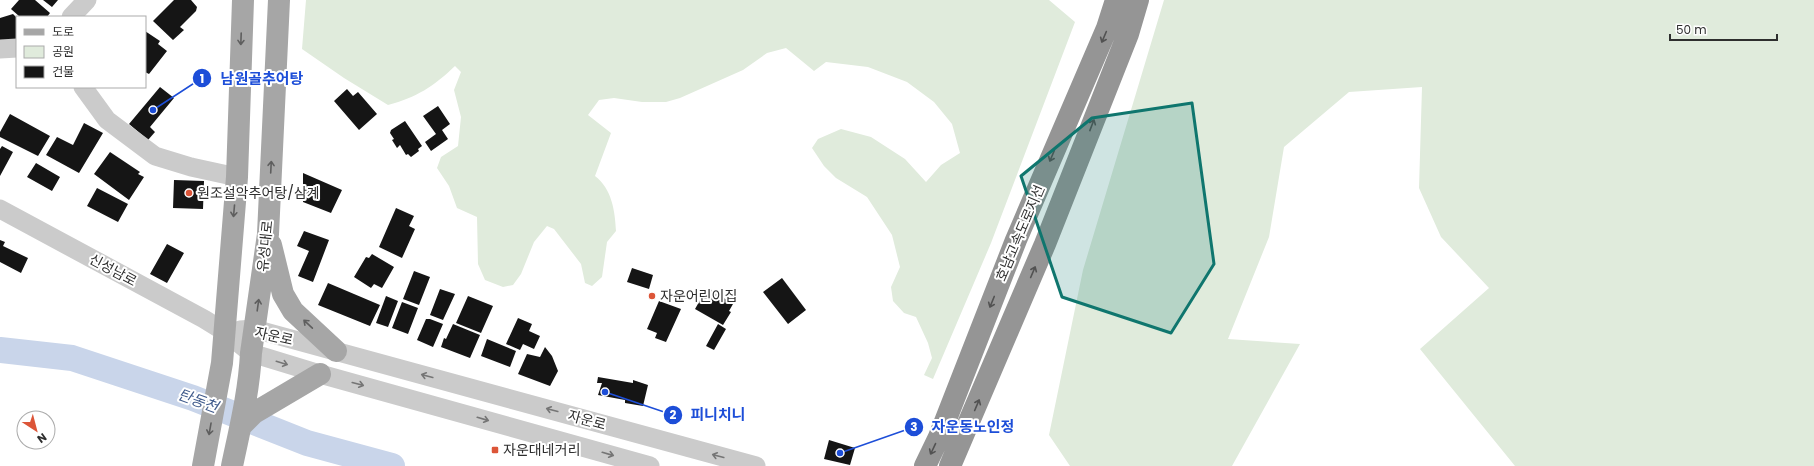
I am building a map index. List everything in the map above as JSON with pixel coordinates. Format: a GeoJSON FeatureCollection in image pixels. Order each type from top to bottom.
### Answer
{"type":"FeatureCollection","features":[{"type":"Feature","properties":{"kind":"highway","name":"호남고속도로지선"},"geometry":{"type":"LineString","coordinates":[[925,466],[939,437],[1016,240],[1107,28],[1116,0]]}},
{"type":"Feature","properties":{"kind":"highway","name":"호남고속도로지선"},"geometry":{"type":"LineString","coordinates":[[950,466],[1045,244],[1128,34],[1138,0]]}},
{"type":"Feature","properties":{"kind":"main road"},"geometry":{"type":"LineString","coordinates":[[205,458],[222,363],[225,332],[237,177],[242,0]]}},
{"type":"Feature","properties":{"kind":"main road","name":"유성대로"},"geometry":{"type":"LineString","coordinates":[[233,464],[242,426],[268,234],[279,0]]}},
{"type":"Feature","properties":{"kind":"main road"},"geometry":{"type":"LineString","coordinates":[[268,234],[283,294],[293,311],[336,351]]}},
{"type":"Feature","properties":{"kind":"main road"},"geometry":{"type":"LineString","coordinates":[[242,426],[254,413],[320,374]]}},
{"type":"Feature","properties":{"kind":"street"},"geometry":{"type":"LineString","coordinates":[[72,16],[87,0]]}},
{"type":"Feature","properties":{"kind":"street"},"geometry":{"type":"LineString","coordinates":[[0,49],[16,48]]}},
{"type":"Feature","properties":{"kind":"street"},"geometry":{"type":"LineString","coordinates":[[84,88],[107,120],[155,156],[191,167],[237,177]]}},
{"type":"Feature","properties":{"kind":"street","name":"신성남로"},"geometry":{"type":"LineString","coordinates":[[0,210],[204,319],[225,332]]}},
{"type":"Feature","properties":{"kind":"street","name":"자운로"},"geometry":{"type":"LineString","coordinates":[[225,332],[254,329],[756,466]]}},
{"type":"Feature","properties":{"kind":"street","name":"자운로"},"geometry":{"type":"LineString","coordinates":[[225,332],[250,363],[320,374],[650,466]]}},
{"type":"Feature","properties":{"kind":"highlighted area"},"geometry":{"type":"Polygon","coordinates":[[[1192,103],[1214,264],[1171,333],[1062,297],[1021,176],[1092,118],[1192,103]]]}},
{"type":"Feature","properties":{"kind":"green space"},"geometry":{"type":"Polygon","coordinates":[[[306,0],[1049,0],[1075,22],[991,243],[933,379],[924,375],[932,358],[928,343],[916,317],[904,313],[893,301],[891,287],[900,267],[892,235],[867,197],[836,178],[824,166],[812,148],[818,139],[841,129],[871,137],[905,159],[926,182],[941,165],[960,153],[952,124],[934,102],[907,82],[868,67],[826,62],[814,71],[786,48],[767,53],[743,70],[680,98],[666,102],[642,102],[614,98],[599,100],[588,115],[611,133],[595,176],[601,181],[612,201],[616,231],[607,242],[602,277],[592,286],[585,283],[581,264],[554,229],[547,226],[534,242],[521,274],[513,285],[503,287],[485,280],[478,264],[477,217],[457,208],[449,186],[437,168],[441,157],[458,146],[461,117],[454,90],[461,72],[455,66],[439,80],[416,95],[388,105],[344,78],[302,49],[306,0]]]}},
{"type":"Feature","properties":{"kind":"green space"},"geometry":{"type":"Polygon","coordinates":[[[1164,0],[1814,0],[1814,466],[1515,466],[1420,349],[1489,288],[1441,237],[1419,188],[1422,87],[1349,92],[1284,147],[1269,237],[1228,339],[1300,344],[1232,466],[1070,466],[1049,435],[1083,270],[1164,0]]]}},
{"type":"Feature","properties":{"kind":"building"},"geometry":{"type":"Polygon","coordinates":[[[19,0],[35,0],[50,13],[48,16],[19,16],[11,9],[19,0]]]}},
{"type":"Feature","properties":{"kind":"building"},"geometry":{"type":"Polygon","coordinates":[[[43,0],[58,0],[52,7],[43,0]]]}},
{"type":"Feature","properties":{"kind":"building"},"geometry":{"type":"Polygon","coordinates":[[[174,0],[191,0],[197,7],[196,11],[180,27],[184,30],[173,40],[153,21],[174,0]]]}},
{"type":"Feature","properties":{"kind":"building"},"geometry":{"type":"Polygon","coordinates":[[[13,14],[16,17],[16,41],[0,45],[0,18],[13,14]]]}},
{"type":"Feature","properties":{"kind":"building"},"geometry":{"type":"Polygon","coordinates":[[[146,32],[160,41],[158,44],[167,51],[149,74],[146,72],[146,32]]]}},
{"type":"Feature","properties":{"kind":"building"},"geometry":{"type":"Polygon","coordinates":[[[160,87],[174,98],[150,127],[155,132],[148,140],[129,124],[160,87]]]}},
{"type":"Feature","properties":{"kind":"building"},"geometry":{"type":"Polygon","coordinates":[[[347,89],[353,96],[358,92],[377,114],[359,130],[334,101],[347,89]]]}},
{"type":"Feature","properties":{"kind":"building"},"geometry":{"type":"Polygon","coordinates":[[[438,106],[450,124],[442,130],[448,139],[431,151],[425,142],[436,134],[423,116],[438,106]]]}},
{"type":"Feature","properties":{"kind":"building"},"geometry":{"type":"Polygon","coordinates":[[[10,114],[50,136],[38,156],[0,137],[0,132],[10,114]]]}},
{"type":"Feature","properties":{"kind":"building"},"geometry":{"type":"Polygon","coordinates":[[[405,121],[422,146],[418,149],[419,151],[411,157],[408,154],[406,155],[400,145],[397,148],[390,133],[391,130],[405,121]]]}},
{"type":"Feature","properties":{"kind":"building"},"geometry":{"type":"Polygon","coordinates":[[[84,123],[103,133],[79,173],[46,155],[57,137],[73,145],[84,123]]]}},
{"type":"Feature","properties":{"kind":"building"},"geometry":{"type":"Polygon","coordinates":[[[2,146],[13,152],[0,176],[0,149],[2,146]]]}},
{"type":"Feature","properties":{"kind":"building"},"geometry":{"type":"Polygon","coordinates":[[[110,152],[140,172],[138,174],[144,177],[129,200],[94,174],[110,152]]]}},
{"type":"Feature","properties":{"kind":"building"},"geometry":{"type":"Polygon","coordinates":[[[36,163],[60,177],[52,191],[27,177],[36,163]]]}},
{"type":"Feature","properties":{"kind":"building"},"geometry":{"type":"Polygon","coordinates":[[[303,173],[342,190],[331,213],[303,202],[303,173]]]}},
{"type":"Feature","properties":{"kind":"building"},"geometry":{"type":"Polygon","coordinates":[[[174,180],[204,181],[203,209],[173,208],[174,180]]]}},
{"type":"Feature","properties":{"kind":"building"},"geometry":{"type":"Polygon","coordinates":[[[97,188],[128,204],[118,222],[87,206],[97,188]]]}},
{"type":"Feature","properties":{"kind":"building"},"geometry":{"type":"Polygon","coordinates":[[[396,208],[414,216],[409,226],[415,229],[402,258],[379,247],[396,208]]]}},
{"type":"Feature","properties":{"kind":"building"},"geometry":{"type":"Polygon","coordinates":[[[304,231],[329,240],[313,282],[298,276],[309,251],[297,246],[304,231]]]}},
{"type":"Feature","properties":{"kind":"building"},"geometry":{"type":"Polygon","coordinates":[[[0,240],[5,242],[3,246],[28,258],[21,273],[0,262],[0,240]]]}},
{"type":"Feature","properties":{"kind":"building"},"geometry":{"type":"Polygon","coordinates":[[[167,244],[184,253],[167,283],[150,274],[167,244]]]}},
{"type":"Feature","properties":{"kind":"building"},"geometry":{"type":"Polygon","coordinates":[[[372,254],[394,267],[382,288],[374,284],[371,288],[354,277],[366,257],[369,258],[372,254]]]}},
{"type":"Feature","properties":{"kind":"building"},"geometry":{"type":"Polygon","coordinates":[[[632,268],[653,275],[649,289],[627,282],[632,268]]]}},
{"type":"Feature","properties":{"kind":"building"},"geometry":{"type":"Polygon","coordinates":[[[414,271],[430,277],[419,305],[403,299],[414,271]]]}},
{"type":"Feature","properties":{"kind":"building"},"geometry":{"type":"Polygon","coordinates":[[[782,278],[806,310],[788,324],[763,292],[782,278]]]}},
{"type":"Feature","properties":{"kind":"building"},"geometry":{"type":"Polygon","coordinates":[[[328,283],[380,305],[370,326],[318,305],[328,283]]]}},
{"type":"Feature","properties":{"kind":"building"},"geometry":{"type":"Polygon","coordinates":[[[440,289],[455,294],[443,320],[430,315],[440,289]]]}},
{"type":"Feature","properties":{"kind":"building"},"geometry":{"type":"Polygon","coordinates":[[[710,289],[733,304],[729,311],[731,312],[723,325],[695,309],[703,295],[706,296],[710,289]]]}},
{"type":"Feature","properties":{"kind":"building"},"geometry":{"type":"Polygon","coordinates":[[[386,296],[398,301],[388,327],[376,323],[386,296]]]}},
{"type":"Feature","properties":{"kind":"building"},"geometry":{"type":"Polygon","coordinates":[[[468,296],[493,306],[481,333],[456,323],[468,296]]]}},
{"type":"Feature","properties":{"kind":"building"},"geometry":{"type":"Polygon","coordinates":[[[659,301],[681,309],[666,342],[655,338],[657,333],[647,329],[659,301]]]}},
{"type":"Feature","properties":{"kind":"building"},"geometry":{"type":"Polygon","coordinates":[[[402,302],[418,308],[408,334],[392,328],[402,302]]]}},
{"type":"Feature","properties":{"kind":"building"},"geometry":{"type":"Polygon","coordinates":[[[518,318],[532,324],[529,331],[540,336],[534,349],[523,344],[520,350],[506,344],[518,318]]]}},
{"type":"Feature","properties":{"kind":"building"},"geometry":{"type":"Polygon","coordinates":[[[426,319],[443,324],[433,347],[417,340],[426,319]]]}},
{"type":"Feature","properties":{"kind":"building"},"geometry":{"type":"Polygon","coordinates":[[[453,324],[480,335],[470,358],[441,347],[444,338],[446,339],[453,324]]]}},
{"type":"Feature","properties":{"kind":"building"},"geometry":{"type":"Polygon","coordinates":[[[718,324],[726,329],[714,350],[706,346],[718,324]]]}},
{"type":"Feature","properties":{"kind":"building"},"geometry":{"type":"Polygon","coordinates":[[[487,339],[516,351],[510,367],[481,356],[487,339]]]}},
{"type":"Feature","properties":{"kind":"building"},"geometry":{"type":"Polygon","coordinates":[[[545,347],[552,356],[558,371],[550,386],[518,374],[527,354],[540,357],[545,347]]]}},
{"type":"Feature","properties":{"kind":"building"},"geometry":{"type":"Polygon","coordinates":[[[598,377],[633,383],[633,380],[648,385],[643,406],[625,403],[625,400],[598,395],[602,383],[597,383],[598,377]]]}},
{"type":"Feature","properties":{"kind":"building"},"geometry":{"type":"Polygon","coordinates":[[[829,440],[855,448],[850,465],[824,459],[829,440]]]}},
{"type":"Feature","properties":{"kind":"waterway","name":"탄동천"},"geometry":{"type":"LineString","coordinates":[[0,350],[72,358],[193,398],[307,443],[392,466]]}},
{"type":"Feature","properties":{"kind":"place","name":"남원골추어탕"},"geometry":{"type":"Point","coordinates":[153,110]}},
{"type":"Feature","properties":{"kind":"place","name":"원조설악추어탕/삼계"},"geometry":{"type":"Point","coordinates":[189,193]}},
{"type":"Feature","properties":{"kind":"place","name":"자운어린이집"},"geometry":{"type":"Point","coordinates":[652,296]}},
{"type":"Feature","properties":{"kind":"place","name":"피니치니"},"geometry":{"type":"Point","coordinates":[605,392]}},
{"type":"Feature","properties":{"kind":"place","name":"자운대네거리"},"geometry":{"type":"Point","coordinates":[495,450]}},
{"type":"Feature","properties":{"kind":"place","name":"자운동노인정"},"geometry":{"type":"Point","coordinates":[840,453]}}]}
